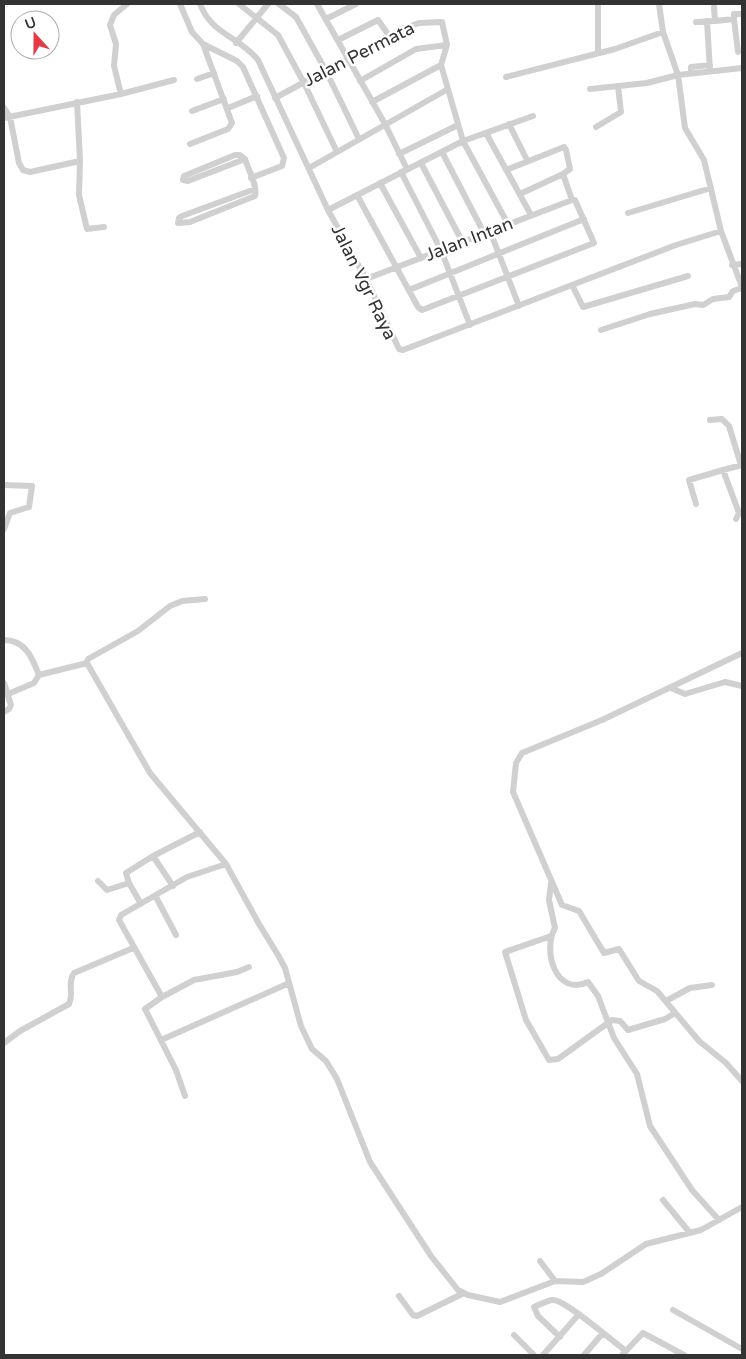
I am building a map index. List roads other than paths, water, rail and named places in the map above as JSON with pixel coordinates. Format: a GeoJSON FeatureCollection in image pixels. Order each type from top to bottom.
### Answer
{"type":"FeatureCollection","features":[{"type":"Feature","properties":{"kind":"street"},"geometry":{"type":"LineString","coordinates":[[121,94],[114,66],[116,44],[110,25],[114,15],[127,4]]}},
{"type":"Feature","properties":{"kind":"street"},"geometry":{"type":"LineString","coordinates":[[180,4],[192,32],[203,44],[240,64],[257,96],[285,161],[279,168],[252,178]]}},
{"type":"Feature","properties":{"kind":"street","name":"Jalan Vgr Raya"},"geometry":{"type":"LineString","coordinates":[[200,4],[210,24],[258,60],[328,210],[366,279],[399,349],[403,350],[676,245],[720,231]]}},
{"type":"Feature","properties":{"kind":"street"},"geometry":{"type":"LineString","coordinates":[[239,4],[278,35],[304,83],[337,152]]}},
{"type":"Feature","properties":{"kind":"street"},"geometry":{"type":"LineString","coordinates":[[236,43],[268,4]]}},
{"type":"Feature","properties":{"kind":"street"},"geometry":{"type":"LineString","coordinates":[[279,4],[296,17],[326,71],[359,139]]}},
{"type":"Feature","properties":{"kind":"street"},"geometry":{"type":"LineString","coordinates":[[317,4],[385,124],[441,250],[470,325]]}},
{"type":"Feature","properties":{"kind":"street"},"geometry":{"type":"LineString","coordinates":[[326,19],[356,4]]}},
{"type":"Feature","properties":{"kind":"street"},"geometry":{"type":"LineString","coordinates":[[598,4],[598,53]]}},
{"type":"Feature","properties":{"kind":"street"},"geometry":{"type":"LineString","coordinates":[[601,330],[652,313],[695,304],[703,305],[713,298],[729,297],[733,291],[742,288],[720,231],[702,154],[687,134],[685,128],[678,75],[663,32],[658,4]]}},
{"type":"Feature","properties":{"kind":"street"},"geometry":{"type":"LineString","coordinates":[[714,7],[715,20]]}},
{"type":"Feature","properties":{"kind":"street"},"geometry":{"type":"LineString","coordinates":[[738,52],[734,14],[742,14]]}},
{"type":"Feature","properties":{"kind":"street"},"geometry":{"type":"LineString","coordinates":[[696,22],[734,19]]}},
{"type":"Feature","properties":{"kind":"street"},"geometry":{"type":"LineString","coordinates":[[338,40],[378,20],[390,37]]}},
{"type":"Feature","properties":{"kind":"street"},"geometry":{"type":"LineString","coordinates":[[707,21],[710,68]]}},
{"type":"Feature","properties":{"kind":"street","name":"Jalan Permata"},"geometry":{"type":"LineString","coordinates":[[275,98],[419,23],[440,22],[443,24],[447,45]]}},
{"type":"Feature","properties":{"kind":"street"},"geometry":{"type":"LineString","coordinates":[[506,77],[598,53],[663,32]]}},
{"type":"Feature","properties":{"kind":"street"},"geometry":{"type":"LineString","coordinates":[[190,144],[231,127],[232,120],[203,44]]}},
{"type":"Feature","properties":{"kind":"street"},"geometry":{"type":"LineString","coordinates":[[360,80],[416,50],[447,45],[441,65],[463,141],[508,224]]}},
{"type":"Feature","properties":{"kind":"street"},"geometry":{"type":"LineString","coordinates":[[372,102],[441,65]]}},
{"type":"Feature","properties":{"kind":"street"},"geometry":{"type":"LineString","coordinates":[[590,89],[647,83],[710,68],[742,68]]}},
{"type":"Feature","properties":{"kind":"street"},"geometry":{"type":"LineString","coordinates":[[197,79],[214,73]]}},
{"type":"Feature","properties":{"kind":"street"},"geometry":{"type":"LineString","coordinates":[[7,117],[77,102],[112,97],[174,80]]}},
{"type":"Feature","properties":{"kind":"street"},"geometry":{"type":"LineString","coordinates":[[596,127],[621,112],[618,86]]}},
{"type":"Feature","properties":{"kind":"street"},"geometry":{"type":"LineString","coordinates":[[309,168],[448,89]]}},
{"type":"Feature","properties":{"kind":"street"},"geometry":{"type":"LineString","coordinates":[[228,108],[257,96]]}},
{"type":"Feature","properties":{"kind":"street"},"geometry":{"type":"LineString","coordinates":[[192,111],[224,99]]}},
{"type":"Feature","properties":{"kind":"street"},"geometry":{"type":"LineString","coordinates":[[77,102],[80,161],[79,195],[86,228],[104,226]]}},
{"type":"Feature","properties":{"kind":"street"},"geometry":{"type":"LineString","coordinates":[[4,108],[19,163],[23,170],[30,172],[80,161]]}},
{"type":"Feature","properties":{"kind":"street"},"geometry":{"type":"LineString","coordinates":[[328,210],[463,141],[533,116]]}},
{"type":"Feature","properties":{"kind":"street"},"geometry":{"type":"LineString","coordinates":[[509,124],[528,160]]}},
{"type":"Feature","properties":{"kind":"street"},"geometry":{"type":"LineString","coordinates":[[399,154],[458,125]]}},
{"type":"Feature","properties":{"kind":"street"},"geometry":{"type":"LineString","coordinates":[[486,133],[530,215]]}},
{"type":"Feature","properties":{"kind":"street"},"geometry":{"type":"LineString","coordinates":[[506,170],[528,160],[565,148],[570,169],[520,194]]}},
{"type":"Feature","properties":{"kind":"street"},"geometry":{"type":"LineString","coordinates":[[442,152],[498,252],[519,306]]}},
{"type":"Feature","properties":{"kind":"street"},"geometry":{"type":"LineString","coordinates":[[245,159],[188,181],[183,180],[184,176],[235,155],[240,155],[245,159],[255,188],[256,194],[252,198],[190,222],[178,223],[182,216],[255,188]]}},
{"type":"Feature","properties":{"kind":"street"},"geometry":{"type":"LineString","coordinates":[[421,163],[462,241]]}},
{"type":"Feature","properties":{"kind":"street"},"geometry":{"type":"LineString","coordinates":[[357,195],[418,308],[422,310],[430,309],[594,243],[575,200],[572,200],[563,174]]}},
{"type":"Feature","properties":{"kind":"street"},"geometry":{"type":"LineString","coordinates":[[380,183],[420,258]]}},
{"type":"Feature","properties":{"kind":"street"},"geometry":{"type":"LineString","coordinates":[[628,213],[711,188]]}},
{"type":"Feature","properties":{"kind":"street","name":"Jalan Intan"},"geometry":{"type":"LineString","coordinates":[[366,279],[572,200]]}},
{"type":"Feature","properties":{"kind":"street"},"geometry":{"type":"LineString","coordinates":[[409,290],[450,275],[498,252],[584,219]]}},
{"type":"Feature","properties":{"kind":"street"},"geometry":{"type":"LineString","coordinates":[[732,265],[742,264]]}},
{"type":"Feature","properties":{"kind":"street"},"geometry":{"type":"LineString","coordinates":[[572,285],[582,307],[688,276]]}},
{"type":"Feature","properties":{"kind":"street"},"geometry":{"type":"LineString","coordinates":[[696,504],[689,480],[742,465],[729,426],[722,419],[710,420]]}},
{"type":"Feature","properties":{"kind":"street"},"geometry":{"type":"LineString","coordinates":[[723,470],[739,513],[736,519]]}},
{"type":"Feature","properties":{"kind":"street"},"geometry":{"type":"LineString","coordinates":[[4,485],[32,486],[30,507],[11,512],[4,529]]}},
{"type":"Feature","properties":{"kind":"street"},"geometry":{"type":"LineString","coordinates":[[8,694],[34,683],[39,675],[87,663],[88,659],[138,631],[170,606],[182,601],[205,599]]}},
{"type":"Feature","properties":{"kind":"street"},"geometry":{"type":"LineString","coordinates":[[4,640],[21,643],[39,675]]}},
{"type":"Feature","properties":{"kind":"street"},"geometry":{"type":"LineString","coordinates":[[742,653],[581,729],[525,751],[518,757],[514,770],[513,792],[562,905],[579,911],[604,952],[608,954],[616,948],[619,949],[639,981],[654,989],[699,1041],[726,1063],[742,1081]]}},
{"type":"Feature","properties":{"kind":"street"},"geometry":{"type":"LineString","coordinates":[[87,663],[150,773],[226,864],[278,955],[307,1040],[312,1049],[326,1061],[337,1079],[370,1162],[431,1256],[451,1282],[464,1293],[504,1302],[536,1287],[555,1281],[583,1282],[590,1280],[646,1244],[708,1228],[742,1207]]}},
{"type":"Feature","properties":{"kind":"street"},"geometry":{"type":"LineString","coordinates":[[671,688],[685,694],[725,682],[742,686]]}},
{"type":"Feature","properties":{"kind":"street"},"geometry":{"type":"LineString","coordinates":[[4,683],[10,708],[4,712]]}},
{"type":"Feature","properties":{"kind":"street"},"geometry":{"type":"LineString","coordinates":[[141,904],[129,883],[126,873],[153,856],[200,832]]}},
{"type":"Feature","properties":{"kind":"street"},"geometry":{"type":"LineString","coordinates":[[153,856],[173,886]]}},
{"type":"Feature","properties":{"kind":"street"},"geometry":{"type":"LineString","coordinates":[[162,997],[119,920],[121,915],[156,897],[192,874],[226,864]]}},
{"type":"Feature","properties":{"kind":"street"},"geometry":{"type":"LineString","coordinates":[[98,881],[107,890],[129,883]]}},
{"type":"Feature","properties":{"kind":"street"},"geometry":{"type":"LineString","coordinates":[[552,882],[549,900],[555,928],[551,936],[549,956],[556,973],[571,985],[579,986],[588,982],[598,996],[614,1038],[637,1074],[650,1126],[692,1190],[719,1220]]}},
{"type":"Feature","properties":{"kind":"street"},"geometry":{"type":"LineString","coordinates":[[156,897],[176,935]]}},
{"type":"Feature","properties":{"kind":"street"},"geometry":{"type":"LineString","coordinates":[[551,936],[505,952],[526,1020],[549,1060],[558,1058],[609,1021],[615,1019],[620,1021],[628,1030],[665,1019],[675,1013]]}},
{"type":"Feature","properties":{"kind":"street"},"geometry":{"type":"LineString","coordinates":[[4,1043],[20,1031],[66,1007],[71,1001],[70,981],[74,973],[133,948]]}},
{"type":"Feature","properties":{"kind":"street"},"geometry":{"type":"LineString","coordinates":[[185,1096],[176,1070],[145,1009],[162,997],[194,980],[237,972],[250,967]]}},
{"type":"Feature","properties":{"kind":"street"},"geometry":{"type":"LineString","coordinates":[[160,1040],[287,984]]}},
{"type":"Feature","properties":{"kind":"street"},"geometry":{"type":"LineString","coordinates":[[666,1001],[690,988],[712,985]]}},
{"type":"Feature","properties":{"kind":"street"},"geometry":{"type":"LineString","coordinates":[[663,1200],[690,1233]]}},
{"type":"Feature","properties":{"kind":"street"},"geometry":{"type":"LineString","coordinates":[[540,1261],[555,1281]]}},
{"type":"Feature","properties":{"kind":"street"},"geometry":{"type":"LineString","coordinates":[[398,1296],[413,1315],[417,1316],[464,1293]]}},
{"type":"Feature","properties":{"kind":"street"},"geometry":{"type":"LineString","coordinates":[[560,1337],[538,1316],[534,1308],[553,1299],[565,1302],[624,1353],[643,1333],[684,1355]]}},
{"type":"Feature","properties":{"kind":"street"},"geometry":{"type":"LineString","coordinates":[[673,1310],[742,1349]]}},
{"type":"Feature","properties":{"kind":"street"},"geometry":{"type":"LineString","coordinates":[[543,1355],[579,1314]]}},
{"type":"Feature","properties":{"kind":"street"},"geometry":{"type":"LineString","coordinates":[[584,1355],[602,1334]]}},
{"type":"Feature","properties":{"kind":"street"},"geometry":{"type":"LineString","coordinates":[[514,1335],[534,1355]]}}]}
